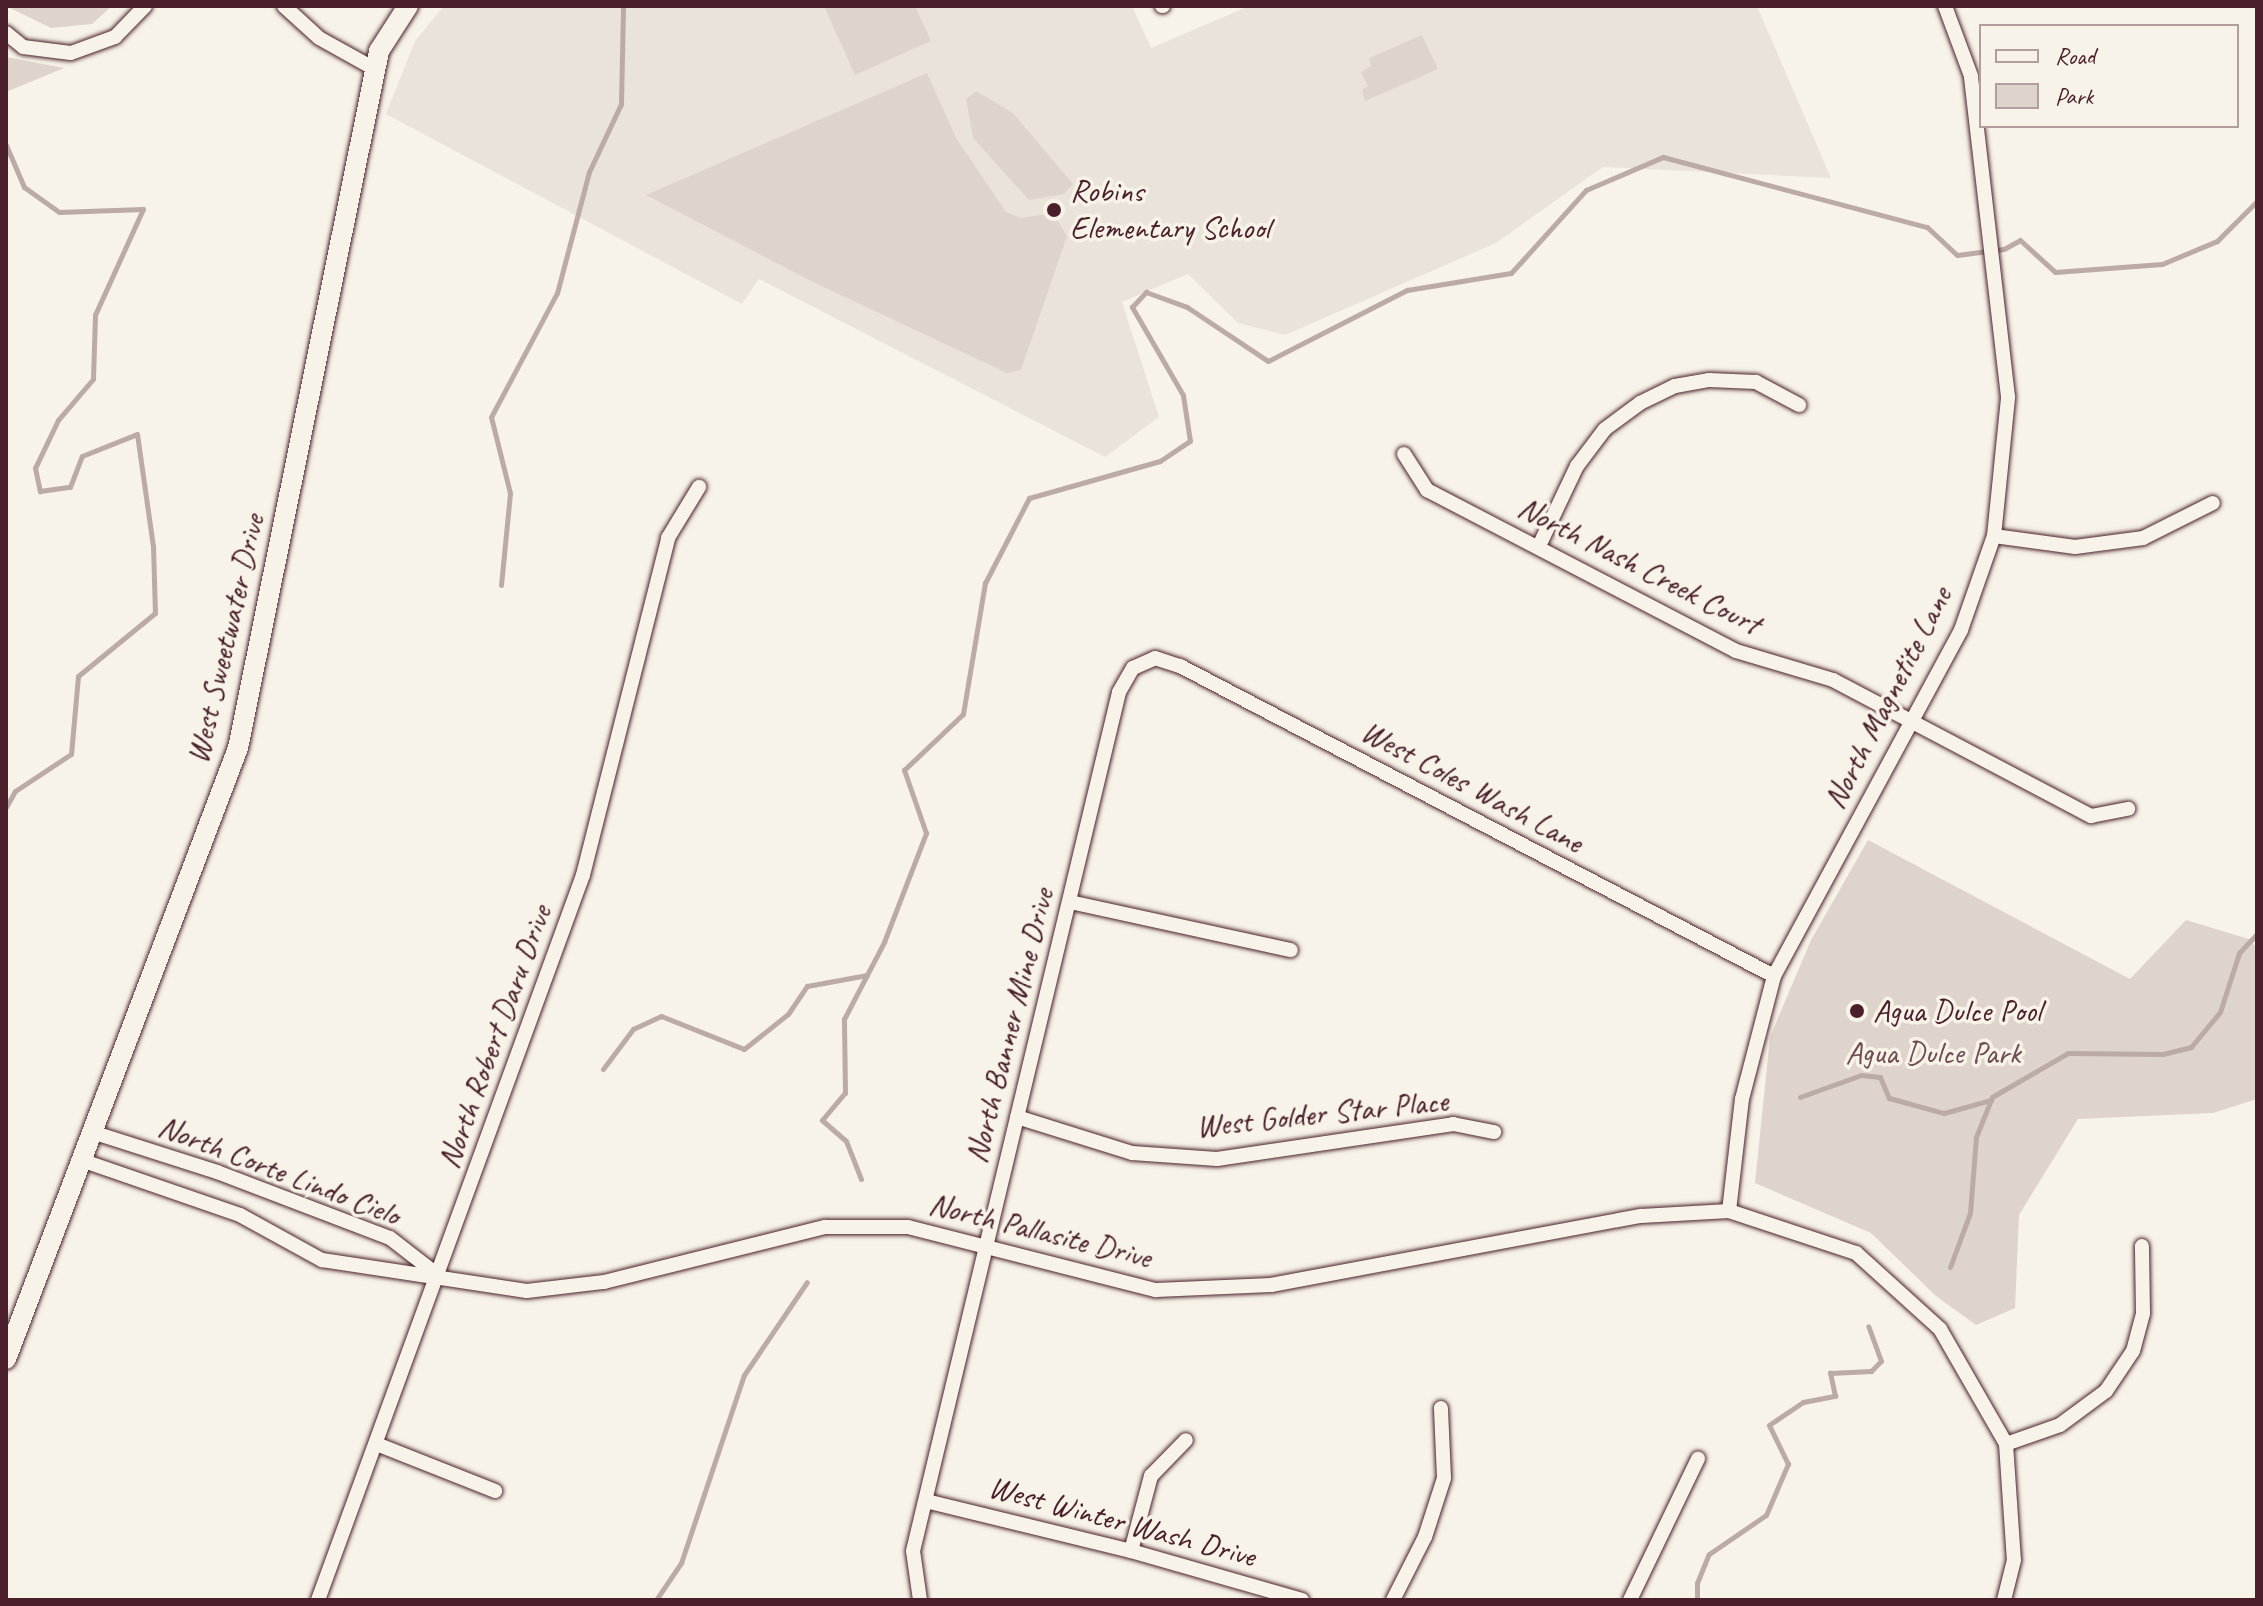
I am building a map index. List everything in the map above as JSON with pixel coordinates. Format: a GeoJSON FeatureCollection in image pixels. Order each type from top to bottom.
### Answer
{"type":"FeatureCollection","features":[{"type":"Feature","properties":{"kind":"street"},"geometry":{"type":"LineString","coordinates":[[6,33],[23,47],[71,53],[115,37],[145,6]]}},
{"type":"Feature","properties":{"kind":"street"},"geometry":{"type":"LineString","coordinates":[[284,6],[319,38],[375,69]]}},
{"type":"Feature","properties":{"kind":"street","name":"West Sweetwater Drive"},"geometry":{"type":"LineString","coordinates":[[6,1359],[238,748],[379,51],[408,6]]}},
{"type":"Feature","properties":{"kind":"street","name":"North Magnetite Lane"},"geometry":{"type":"LineString","coordinates":[[1729,1211],[1742,1099],[1774,976],[1910,719],[1961,630],[1994,536],[2008,397],[1971,76],[1945,6]]}},
{"type":"Feature","properties":{"kind":"street"},"geometry":{"type":"LineString","coordinates":[[1539,546],[1577,466],[1605,429],[1640,403],[1675,386],[1709,380],[1756,382],[1799,405]]}},
{"type":"Feature","properties":{"kind":"street","name":"North Nash Creek Court"},"geometry":{"type":"LineString","coordinates":[[1404,454],[1427,490],[1736,651],[1833,680],[2091,816],[2128,809]]}},
{"type":"Feature","properties":{"kind":"street","name":"North Robert Daru Drive"},"geometry":{"type":"LineString","coordinates":[[318,1600],[379,1445],[583,875],[668,538],[699,487]]}},
{"type":"Feature","properties":{"kind":"street"},"geometry":{"type":"LineString","coordinates":[[1994,536],[2075,547],[2143,538],[2213,503]]}},
{"type":"Feature","properties":{"kind":"street","name":"North Banner Mine Drive"},"geometry":{"type":"LineString","coordinates":[[920,1600],[913,1551],[1119,692],[1138,655]]}},
{"type":"Feature","properties":{"kind":"street","name":"West Coles Wash Lane"},"geometry":{"type":"LineString","coordinates":[[1138,655],[1165,659],[1180,666],[1774,976]]}},
{"type":"Feature","properties":{"kind":"street"},"geometry":{"type":"LineString","coordinates":[[1070,902],[1291,950]]}},
{"type":"Feature","properties":{"kind":"street","name":"West Golder Star Place"},"geometry":{"type":"LineString","coordinates":[[1017,1117],[1132,1153],[1217,1159],[1453,1124],[1494,1132]]}},
{"type":"Feature","properties":{"kind":"street","name":"North Corte Lindo Cielo"},"geometry":{"type":"LineString","coordinates":[[92,1132],[217,1172],[390,1238],[440,1276]]}},
{"type":"Feature","properties":{"kind":"street","name":"North Corte Lindo Cielo"},"geometry":{"type":"LineString","coordinates":[[81,1160],[240,1215],[322,1260],[388,1274]]}},
{"type":"Feature","properties":{"kind":"street"},"geometry":{"type":"LineString","coordinates":[[1729,1211],[1856,1253],[1940,1329],[2006,1444],[2014,1560],[2004,1600]]}},
{"type":"Feature","properties":{"kind":"street","name":"North Pallasite Drive"},"geometry":{"type":"LineString","coordinates":[[388,1274],[440,1276],[527,1291],[604,1282],[825,1227],[908,1227],[1156,1290],[1271,1285],[1641,1216],[1729,1211]]}},
{"type":"Feature","properties":{"kind":"street"},"geometry":{"type":"LineString","coordinates":[[2006,1444],[2060,1425],[2106,1391],[2133,1351],[2143,1313],[2142,1246]]}},
{"type":"Feature","properties":{"kind":"street"},"geometry":{"type":"LineString","coordinates":[[1393,1600],[1425,1537],[1444,1478],[1441,1408]]}},
{"type":"Feature","properties":{"kind":"street"},"geometry":{"type":"LineString","coordinates":[[1131,1551],[1151,1476],[1186,1440]]}},
{"type":"Feature","properties":{"kind":"street"},"geometry":{"type":"LineString","coordinates":[[379,1445],[495,1491]]}},
{"type":"Feature","properties":{"kind":"street"},"geometry":{"type":"LineString","coordinates":[[1630,1600],[1698,1459]]}},
{"type":"Feature","properties":{"kind":"street","name":"West Winter Wash Drive"},"geometry":{"type":"LineString","coordinates":[[926,1501],[1131,1551],[1302,1600]]}},
{"type":"Feature","properties":{"kind":"shaded area","name":"Robins Elementary School"},"geometry":{"type":"Polygon","coordinates":[[[444,6],[1132,6],[1151,48],[1249,6],[1757,6],[1831,178],[1603,167],[1496,243],[1285,335],[1238,323],[1188,274],[1122,302],[1159,417],[1105,457],[759,279],[742,304],[386,114],[415,41],[444,6]]]}},
{"type":"Feature","properties":{"kind":"green space"},"geometry":{"type":"Polygon","coordinates":[[[6,6],[112,6],[92,24],[51,28],[6,6]]]}},
{"type":"Feature","properties":{"kind":"green space"},"geometry":{"type":"Polygon","coordinates":[[[824,6],[915,6],[931,41],[855,75],[824,6]]]}},
{"type":"Feature","properties":{"kind":"green space"},"geometry":{"type":"Polygon","coordinates":[[[1422,35],[1438,69],[1365,101],[1362,90],[1368,86],[1361,72],[1371,66],[1369,58],[1422,35]]]}},
{"type":"Feature","properties":{"kind":"green space"},"geometry":{"type":"Polygon","coordinates":[[[6,57],[64,68],[6,92],[6,57]]]}},
{"type":"Feature","properties":{"kind":"green space"},"geometry":{"type":"Polygon","coordinates":[[[927,73],[956,138],[1006,212],[1021,218],[1053,213],[1067,236],[1021,370],[1007,373],[811,281],[646,195],[927,73]]]}},
{"type":"Feature","properties":{"kind":"green space"},"geometry":{"type":"Polygon","coordinates":[[[976,91],[1013,113],[1073,184],[1064,194],[1029,200],[973,138],[966,99],[976,91]]]}},
{"type":"Feature","properties":{"kind":"green space","name":"Agua Dulce Park"},"geometry":{"type":"Polygon","coordinates":[[[1868,840],[2130,979],[2186,920],[2252,940],[2257,952],[2257,1099],[2213,1113],[2078,1119],[2019,1215],[2015,1308],[1976,1325],[1936,1296],[1871,1233],[1755,1183],[1770,1037],[1811,940],[1868,840]]]}},
{"type":"Feature","properties":{"kind":"waterway"},"geometry":{"type":"LineString","coordinates":[[501,585],[510,493],[491,417],[557,293],[589,172],[621,104],[623,6]]}},
{"type":"Feature","properties":{"kind":"waterway"},"geometry":{"type":"LineString","coordinates":[[6,145],[24,187],[59,212],[143,209],[95,315],[93,379],[58,420],[35,468],[40,491],[70,487],[82,456],[137,434],[153,546],[155,613],[78,676],[71,754],[15,791],[6,807]]}},
{"type":"Feature","properties":{"kind":"waterway"},"geometry":{"type":"LineString","coordinates":[[861,1179],[846,1141],[822,1120],[845,1093],[844,1019],[884,942],[926,833],[904,770],[963,714],[985,583],[1029,498],[1160,461],[1190,441],[1183,395],[1132,307],[1146,292],[1187,307],[1268,361],[1407,290],[1511,273],[1586,190],[1663,157],[1927,227],[1957,255],[2004,249],[2020,240],[2055,272],[2162,264],[2217,241],[2257,201]]}},
{"type":"Feature","properties":{"kind":"waterway"},"geometry":{"type":"LineString","coordinates":[[1950,1267],[1970,1213],[1976,1137],[1992,1097],[2068,1053],[2163,1054],[2191,1047],[2220,1012],[2239,953],[2257,934]]}},
{"type":"Feature","properties":{"kind":"waterway"},"geometry":{"type":"LineString","coordinates":[[603,1069],[633,1029],[661,1016],[744,1049],[788,1014],[807,986],[867,975]]}},
{"type":"Feature","properties":{"kind":"waterway"},"geometry":{"type":"LineString","coordinates":[[1800,1097],[1861,1075],[1880,1077],[1889,1098],[1944,1113],[1991,1100]]}},
{"type":"Feature","properties":{"kind":"waterway"},"geometry":{"type":"LineString","coordinates":[[656,1600],[681,1563],[744,1375],[807,1282]]}},
{"type":"Feature","properties":{"kind":"waterway"},"geometry":{"type":"LineString","coordinates":[[1697,1600],[1697,1583],[1709,1554],[1766,1515],[1788,1464],[1769,1425],[1803,1402],[1835,1396],[1830,1373],[1871,1371],[1881,1361],[1868,1326]]}},
{"type":"Feature","properties":{"kind":"place","name":"Robins Elementary School"},"geometry":{"type":"Point","coordinates":[1054,210]}},
{"type":"Feature","properties":{"kind":"place","name":"Agua Dulce Pool"},"geometry":{"type":"Point","coordinates":[1857,1011]}}]}
